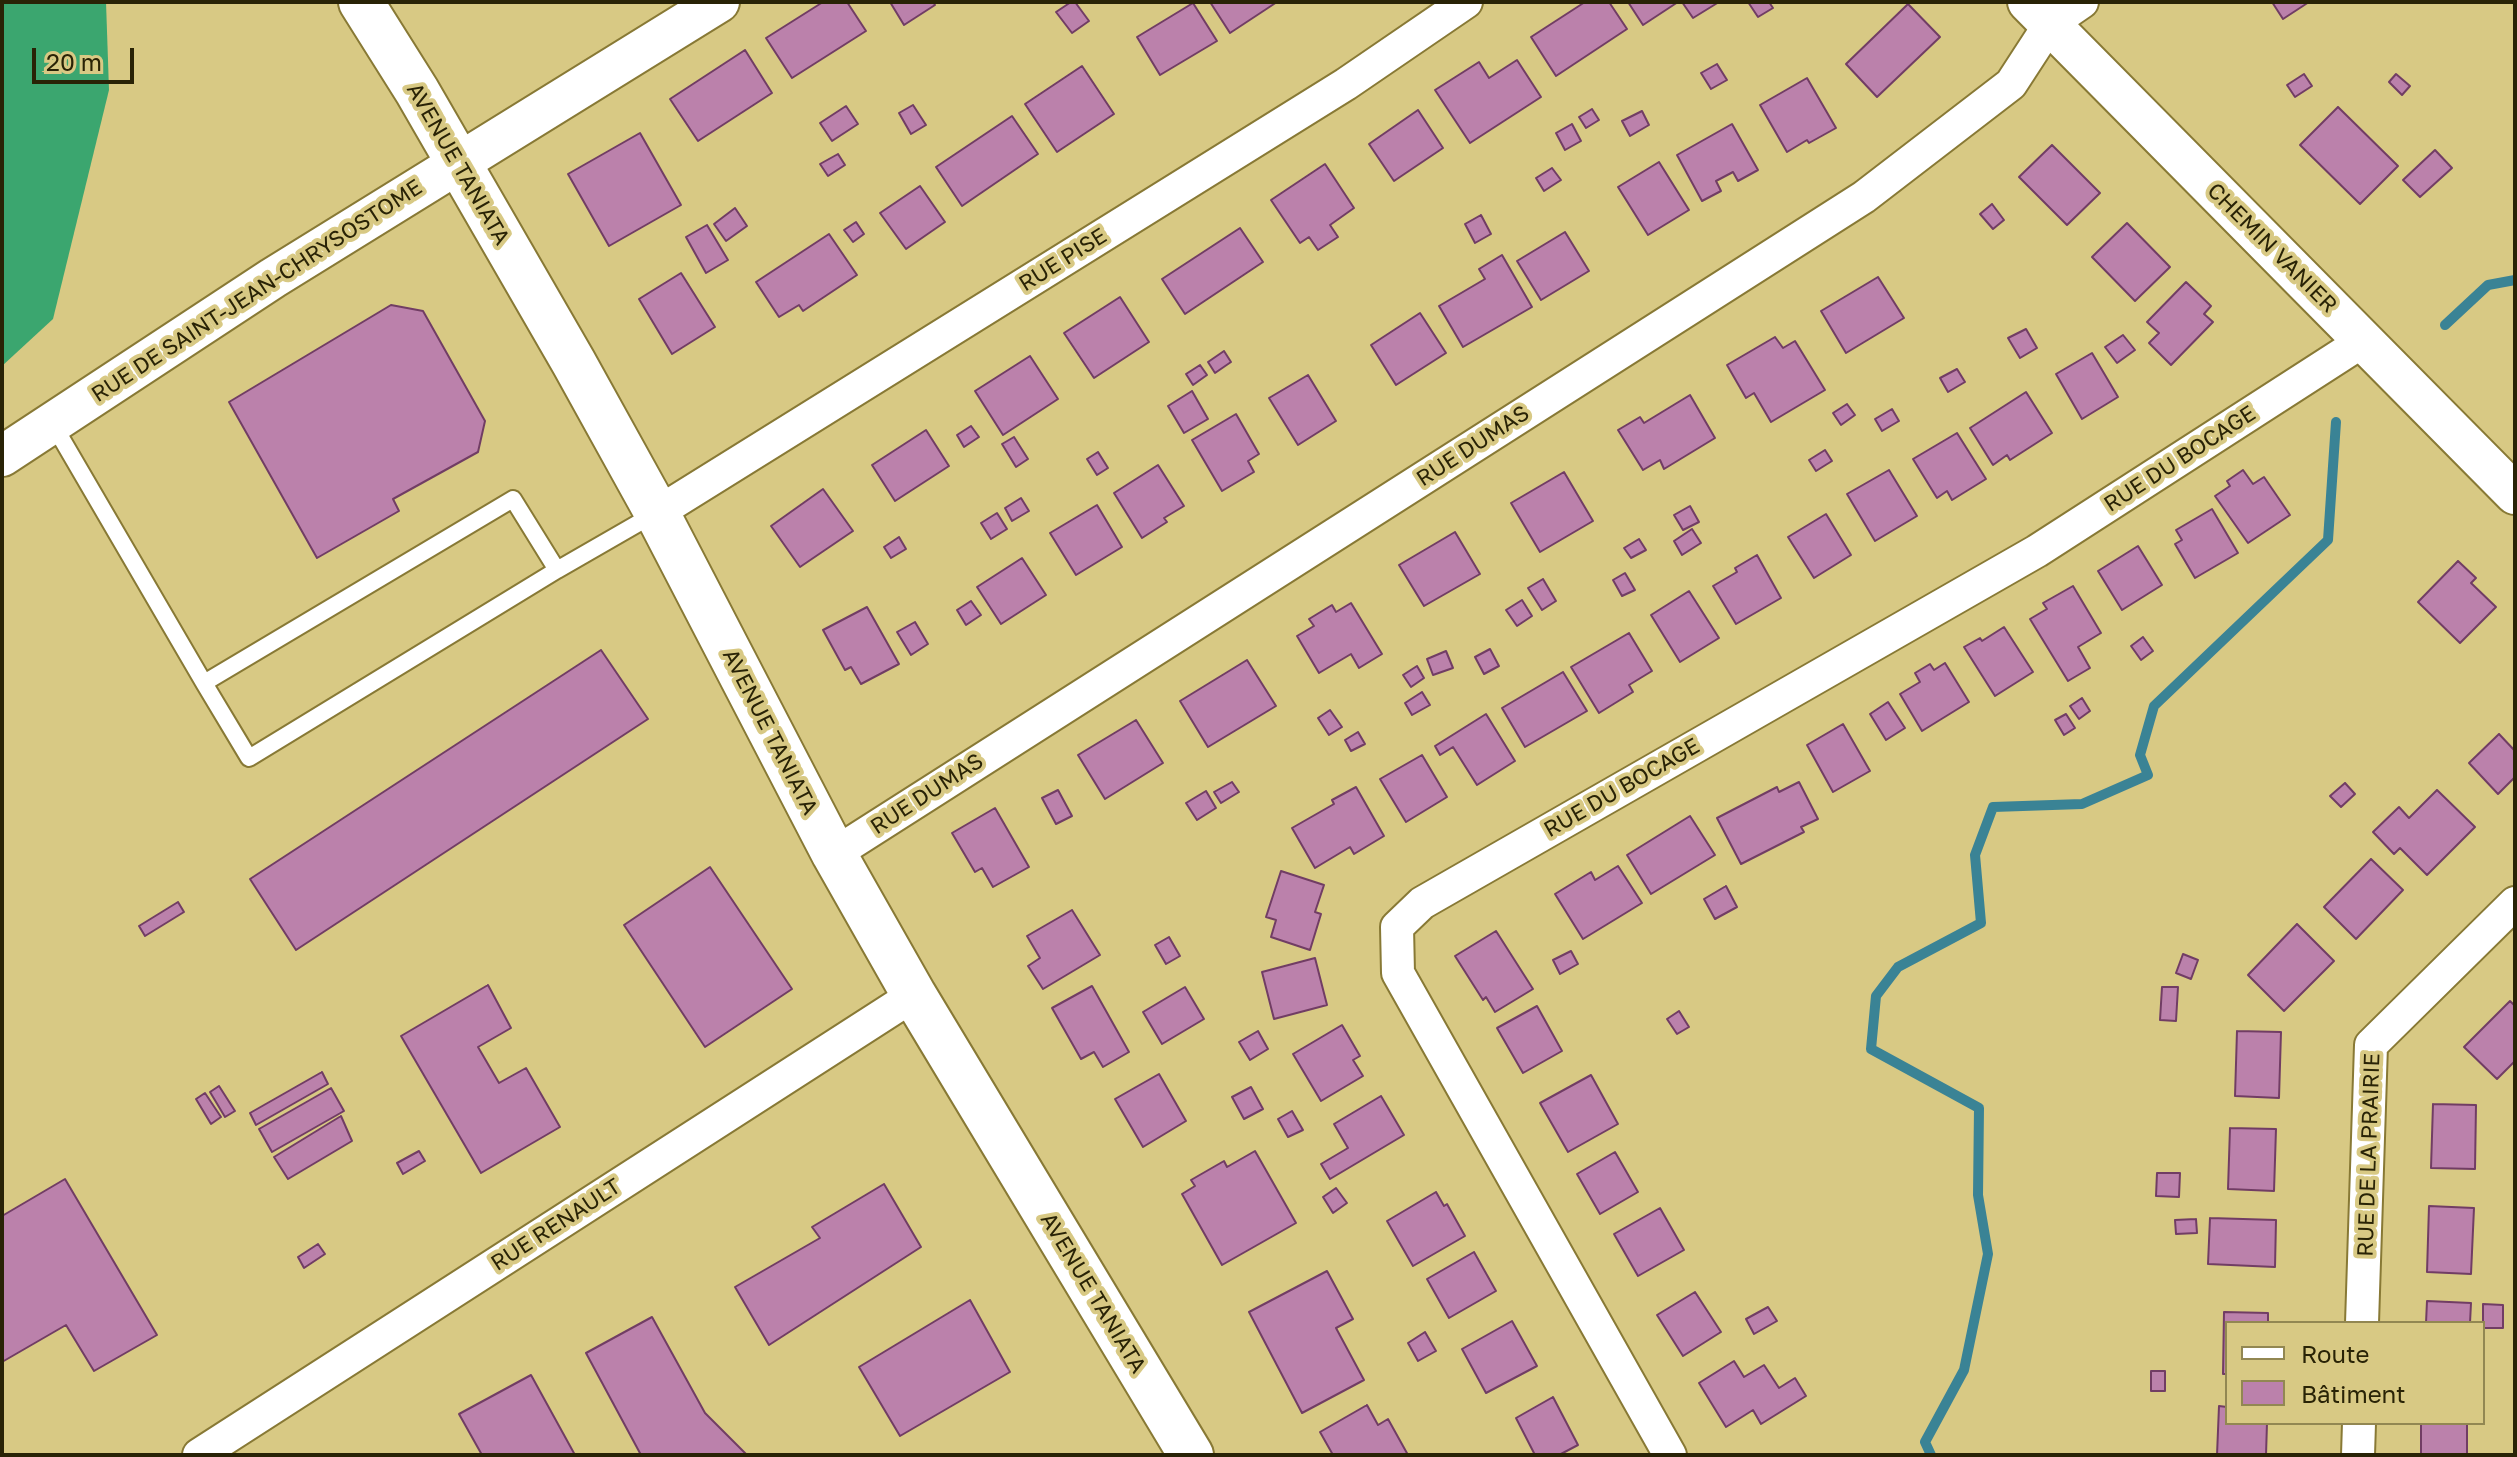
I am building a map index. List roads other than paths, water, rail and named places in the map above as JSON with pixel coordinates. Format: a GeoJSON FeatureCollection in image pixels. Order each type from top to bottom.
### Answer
{"type":"FeatureCollection","features":[{"type":"Feature","properties":{"kind":"main road","name":"AVENUE TANIATA"},"geometry":{"type":"LineString","coordinates":[[361,2],[459,162],[657,513],[834,854],[914,995],[1191,1455]]}},
{"type":"Feature","properties":{"kind":"street","name":"RUE DE SAINT-JEAN-CHRYSOSTOME"},"geometry":{"type":"LineString","coordinates":[[2,456],[273,278],[719,2]]}},
{"type":"Feature","properties":{"kind":"street","name":"RUE PISE"},"geometry":{"type":"LineString","coordinates":[[657,513],[1346,84],[1466,2]]}},
{"type":"Feature","properties":{"kind":"street","name":"RUE DUMAS"},"geometry":{"type":"LineString","coordinates":[[834,854],[1864,197],[2011,84],[2039,13],[2082,2]]}},
{"type":"Feature","properties":{"kind":"street","name":"CHEMIN VANIER"},"geometry":{"type":"LineString","coordinates":[[2039,13],[2515,494]]}},
{"type":"Feature","properties":{"kind":"street","name":"RUE DU BOCAGE"},"geometry":{"type":"LineString","coordinates":[[1670,1455],[1398,973],[1397,927],[1422,903],[2037,551],[2363,341]]}},
{"type":"Feature","properties":{"kind":"street","name":"RUE DE LA PRAIRIE"},"geometry":{"type":"LineString","coordinates":[[2362,1321],[2371,1045],[2515,903]]}},
{"type":"Feature","properties":{"kind":"street","name":"RUE RENAULT"},"geometry":{"type":"LineString","coordinates":[[199,1455],[914,995]]}},
{"type":"Feature","properties":{"kind":"street"},"geometry":{"type":"LineString","coordinates":[[2358,1455],[2359,1425]]}},
{"type":"Feature","properties":{"kind":"lane"},"geometry":{"type":"LineString","coordinates":[[52,423],[249,758],[557,570],[657,513]]}},
{"type":"Feature","properties":{"kind":"lane"},"geometry":{"type":"LineString","coordinates":[[204,683],[513,499],[557,570]]}},
{"type":"Feature","properties":{"kind":"waterway"},"geometry":{"type":"LineString","coordinates":[[2445,325],[2488,285],[2515,280]]}},
{"type":"Feature","properties":{"kind":"waterway"},"geometry":{"type":"LineString","coordinates":[[1931,1455],[1925,1442],[1964,1370],[1988,1254],[1978,1195],[1979,1108],[1871,1049],[1876,996],[1898,967],[1981,923],[1975,855],[1993,807],[2082,804],[2148,775],[2140,755],[2154,706],[2328,540],[2336,422]]}}]}
